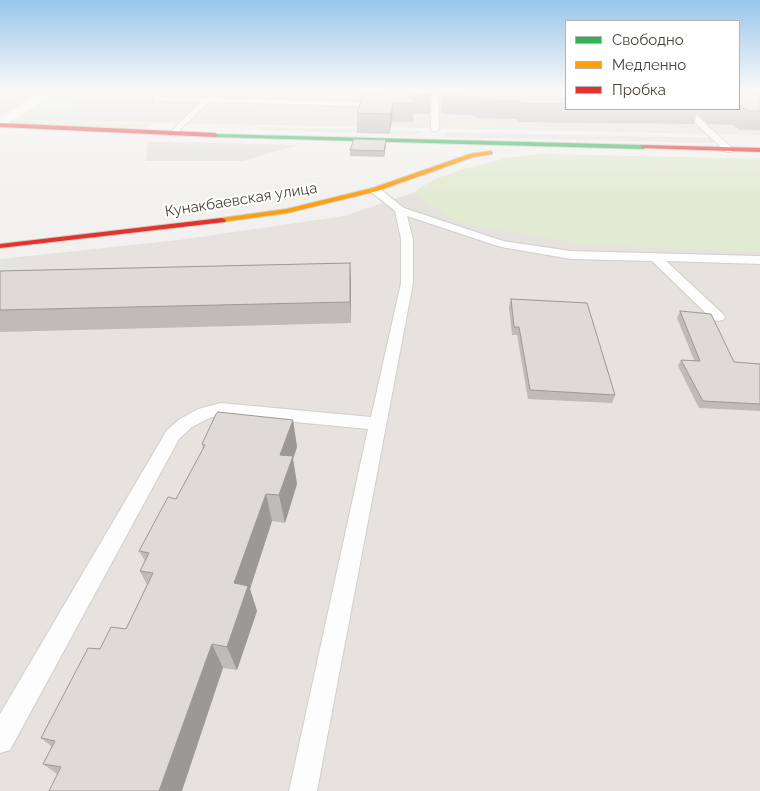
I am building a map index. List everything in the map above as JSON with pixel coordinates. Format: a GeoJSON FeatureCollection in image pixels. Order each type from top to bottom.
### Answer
{"type":"FeatureCollection","features":[{"type":"Feature","properties":{"kind":"main road"},"geometry":{"type":"LineString","coordinates":[[33,126],[174,134],[300,136],[539,145],[567,143],[760,150]]}},
{"type":"Feature","properties":{"kind":"main road","name":"Кунакбаевская улица"},"geometry":{"type":"LineString","coordinates":[[0,246],[180,226],[287,210],[375,190],[472,155],[539,145]]}},
{"type":"Feature","properties":{"kind":"lane"},"geometry":{"type":"LineString","coordinates":[[174,134],[182,126]]}},
{"type":"Feature","properties":{"kind":"lane"},"geometry":{"type":"LineString","coordinates":[[435,126],[435,130]]}},
{"type":"Feature","properties":{"kind":"lane"},"geometry":{"type":"LineString","coordinates":[[703,126],[729,150]]}},
{"type":"Feature","properties":{"kind":"lane"},"geometry":{"type":"LineString","coordinates":[[375,190],[400,210],[520,248],[571,255],[760,260]]}},
{"type":"Feature","properties":{"kind":"lane"},"geometry":{"type":"LineString","coordinates":[[303,791],[407,283],[407,239],[400,210]]}},
{"type":"Feature","properties":{"kind":"lane"},"geometry":{"type":"LineString","coordinates":[[654,257],[718,317]]}},
{"type":"Feature","properties":{"kind":"lane"},"geometry":{"type":"LineString","coordinates":[[0,740],[173,435],[186,423],[204,413],[221,409],[378,424]]}},
{"type":"Feature","properties":{"kind":"shaded area"},"geometry":{"type":"Polygon","coordinates":[[[309,126],[760,126],[760,135],[309,126]]]}},
{"type":"Feature","properties":{"kind":"shaded area"},"geometry":{"type":"Polygon","coordinates":[[[445,132],[710,138],[714,143],[445,137],[445,132]]]}},
{"type":"Feature","properties":{"kind":"shaded area"},"geometry":{"type":"Polygon","coordinates":[[[147,142],[299,145],[243,161],[146,161],[147,142]]]}},
{"type":"Feature","properties":{"kind":"shaded area"},"geometry":{"type":"Polygon","coordinates":[[[540,154],[760,159],[760,791],[0,791],[0,259],[179,240],[344,216],[413,193],[433,180],[457,171],[506,158],[540,154]]]}},
{"type":"Feature","properties":{"kind":"shaded area"},"geometry":{"type":"Polygon","coordinates":[[[505,306],[760,319],[760,741],[571,723],[505,306]]]}},
{"type":"Feature","properties":{"kind":"shaded area"},"geometry":{"type":"Polygon","coordinates":[[[158,387],[188,389],[0,712],[0,633],[158,387]]]}},
{"type":"Feature","properties":{"kind":"shaded area"},"geometry":{"type":"Polygon","coordinates":[[[386,429],[421,432],[375,791],[318,791],[386,429]]]}},
{"type":"Feature","properties":{"kind":"green space"},"geometry":{"type":"Polygon","coordinates":[[[58,126],[149,126],[144,128],[58,126]]]}},
{"type":"Feature","properties":{"kind":"green space"},"geometry":{"type":"Polygon","coordinates":[[[445,126],[507,126],[508,129],[445,128],[445,126]]]}},
{"type":"Feature","properties":{"kind":"green space"},"geometry":{"type":"Polygon","coordinates":[[[515,126],[572,127],[574,131],[516,129],[515,126]]]}},
{"type":"Feature","properties":{"kind":"green space"},"geometry":{"type":"Polygon","coordinates":[[[262,127],[422,131],[423,133],[414,135],[260,130],[262,127]]]}},
{"type":"Feature","properties":{"kind":"green space"},"geometry":{"type":"Polygon","coordinates":[[[540,154],[760,159],[760,252],[586,245],[455,222],[413,193],[433,180],[457,171],[506,158],[540,154]]]}},
{"type":"Feature","properties":{"kind":"building"},"geometry":{"type":"Polygon","coordinates":[[[354,139],[386,140],[384,151],[350,150],[354,139]]]}},
{"type":"Feature","properties":{"kind":"building"},"geometry":{"type":"Polygon","coordinates":[[[350,263],[350,302],[0,310],[0,271],[350,263]]]}},
{"type":"Feature","properties":{"kind":"building"},"geometry":{"type":"Polygon","coordinates":[[[511,299],[587,303],[615,395],[530,390],[519,327],[514,327],[511,299]]]}},
{"type":"Feature","properties":{"kind":"building"},"geometry":{"type":"Polygon","coordinates":[[[680,311],[711,314],[734,362],[760,364],[760,404],[703,401],[681,360],[700,361],[680,311]]]}},
{"type":"Feature","properties":{"kind":"building"},"geometry":{"type":"Polygon","coordinates":[[[218,412],[293,420],[280,455],[293,456],[279,495],[266,494],[234,583],[248,586],[227,647],[212,644],[159,791],[49,791],[61,767],[43,764],[55,741],[41,738],[88,648],[100,649],[111,627],[126,629],[153,573],[140,571],[149,553],[139,551],[168,497],[176,499],[205,445],[202,444],[218,412]]]}},
{"type":"Feature","properties":{"kind":"traffic: fast"},"geometry":{"type":"LineString","coordinates":[[215,135],[644,147]]}},
{"type":"Feature","properties":{"kind":"traffic: slow"},"geometry":{"type":"LineString","coordinates":[[222,220],[287,211],[375,190],[472,155],[490,153]]}},
{"type":"Feature","properties":{"kind":"traffic: jam"},"geometry":{"type":"LineString","coordinates":[[20,126],[215,135]]}},
{"type":"Feature","properties":{"kind":"traffic: jam"},"geometry":{"type":"LineString","coordinates":[[644,147],[760,150]]}},
{"type":"Feature","properties":{"kind":"traffic: jam"},"geometry":{"type":"LineString","coordinates":[[0,246],[222,220]]}}]}
